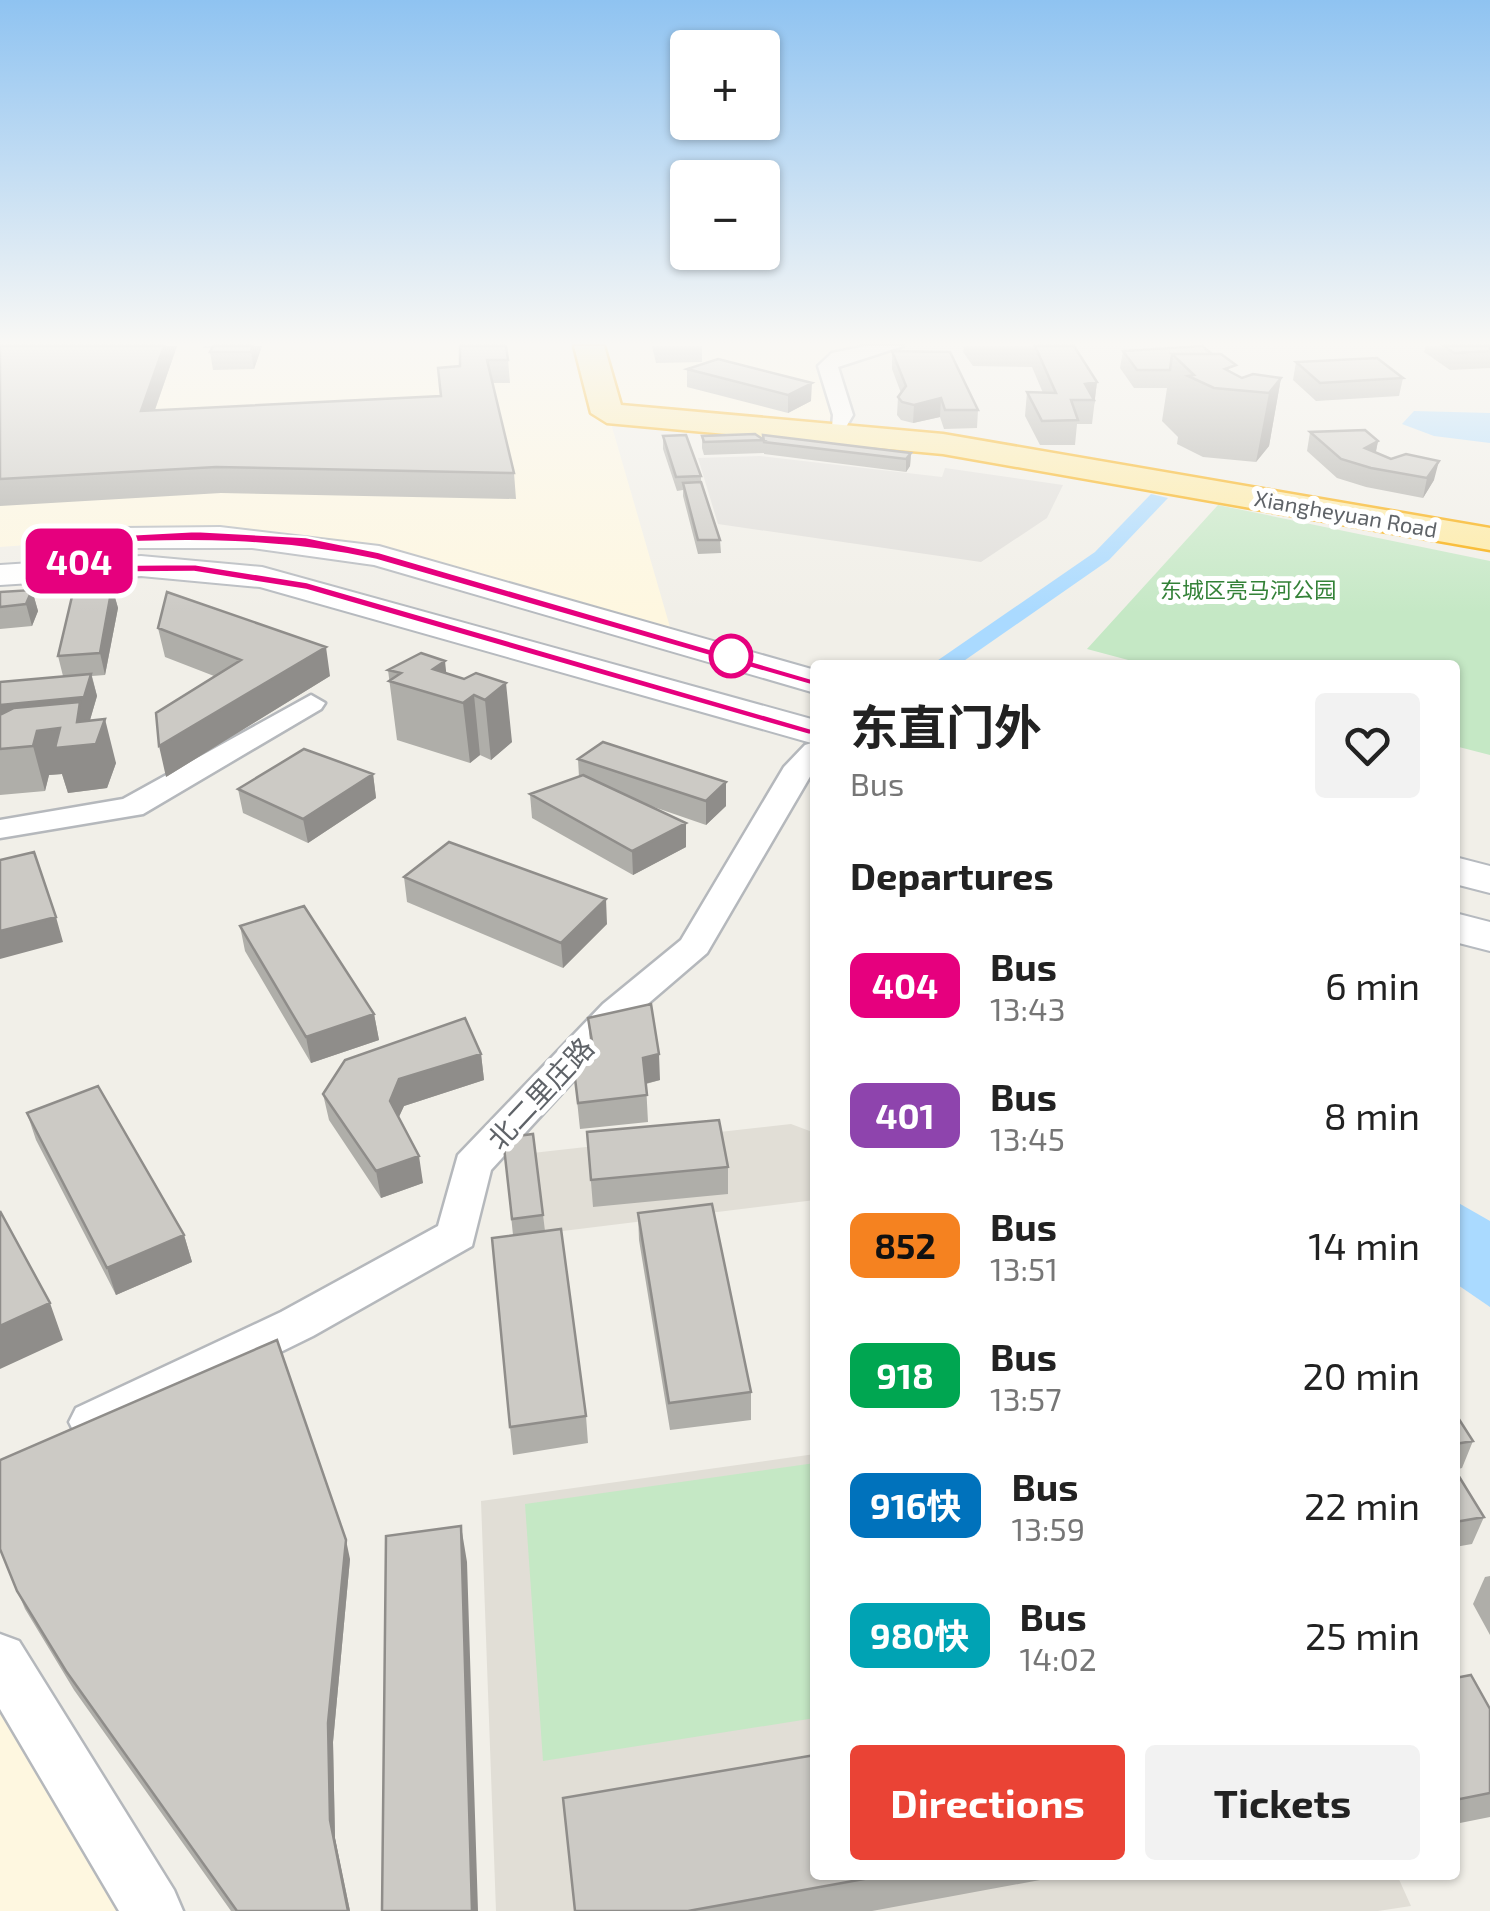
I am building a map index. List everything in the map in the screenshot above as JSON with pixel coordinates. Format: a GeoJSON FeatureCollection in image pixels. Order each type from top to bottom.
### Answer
{"type":"FeatureCollection","features":[{"type":"Feature","properties":{"kind":"highway","name":"Xiangheyuan Road"},"geometry":{"type":"LineString","coordinates":[[858,435],[943,444],[1490,539]]}},
{"type":"Feature","properties":{"kind":"highway"},"geometry":{"type":"LineString","coordinates":[[918,435],[1080,458],[1490,530]]}},
{"type":"Feature","properties":{"kind":"main road"},"geometry":{"type":"LineString","coordinates":[[0,575],[196,534],[306,541],[379,556],[810,680]]}},
{"type":"Feature","properties":{"kind":"main road"},"geometry":{"type":"LineString","coordinates":[[0,547],[262,577],[810,730]]}},
{"type":"Feature","properties":{"kind":"main road"},"geometry":{"type":"LineString","coordinates":[[709,700],[756,662]]}},
{"type":"Feature","properties":{"kind":"main road"},"geometry":{"type":"LineString","coordinates":[[1460,871],[1490,880]]}},
{"type":"Feature","properties":{"kind":"main road"},"geometry":{"type":"LineString","coordinates":[[1460,929],[1490,938]]}},
{"type":"Feature","properties":{"kind":"street"},"geometry":{"type":"LineString","coordinates":[[0,829],[132,807],[312,703]]}},
{"type":"Feature","properties":{"kind":"street","name":"北二里庄路"},"geometry":{"type":"LineString","coordinates":[[51,1441],[297,1324],[457,1236],[472,1165],[616,1012],[695,946],[799,767],[810,756]]}},
{"type":"Feature","properties":{"kind":"street"},"geometry":{"type":"LineString","coordinates":[[0,1659],[153,1911]]}},
{"type":"Feature","properties":{"kind":"shaded area"},"geometry":{"type":"Polygon","coordinates":[[[0,435],[614,435],[674,641],[379,556],[164,535],[0,547],[0,435]]]}},
{"type":"Feature","properties":{"kind":"shaded area"},"geometry":{"type":"Polygon","coordinates":[[[760,456],[942,477],[945,468],[1063,485],[1047,518],[981,562],[718,524],[698,458],[760,456]]]}},
{"type":"Feature","properties":{"kind":"shaded area"},"geometry":{"type":"Polygon","coordinates":[[[791,1124],[810,1131],[810,1201],[514,1237],[505,1156],[791,1124]]]}},
{"type":"Feature","properties":{"kind":"shaded area"},"geometry":{"type":"Polygon","coordinates":[[[810,1455],[810,1880],[1399,1880],[1411,1906],[1378,1911],[496,1911],[481,1501],[810,1455]]]}},
{"type":"Feature","properties":{"kind":"shaded area"},"geometry":{"type":"Polygon","coordinates":[[[0,1699],[129,1911],[0,1911],[0,1699]]]}},
{"type":"Feature","properties":{"kind":"green space","name":"东城区亮马河公园"},"geometry":{"type":"Polygon","coordinates":[[[1218,505],[1490,561],[1490,755],[1460,747],[1460,660],[1128,660],[1087,649],[1218,505]]]}},
{"type":"Feature","properties":{"kind":"green space"},"geometry":{"type":"Polygon","coordinates":[[[810,1464],[810,1719],[543,1761],[525,1504],[810,1464]]]}},
{"type":"Feature","properties":{"kind":"water"},"geometry":{"type":"Polygon","coordinates":[[[1490,435],[1490,443],[1434,436],[1490,435]]]}},
{"type":"Feature","properties":{"kind":"water"},"geometry":{"type":"Polygon","coordinates":[[[1460,1204],[1490,1221],[1490,1307],[1460,1286],[1460,1204]]]}},
{"type":"Feature","properties":{"kind":"building"},"geometry":{"type":"Polygon","coordinates":[[[0,435],[505,435],[514,473],[216,467],[0,479],[0,435]]]}},
{"type":"Feature","properties":{"kind":"building"},"geometry":{"type":"Polygon","coordinates":[[[686,435],[701,476],[676,477],[663,436],[686,435]]]}},
{"type":"Feature","properties":{"kind":"building"},"geometry":{"type":"Polygon","coordinates":[[[757,435],[764,440],[704,442],[702,436],[757,435]]]}},
{"type":"Feature","properties":{"kind":"building"},"geometry":{"type":"Polygon","coordinates":[[[763,435],[911,453],[906,459],[764,442],[763,435]]]}},
{"type":"Feature","properties":{"kind":"building"},"geometry":{"type":"Polygon","coordinates":[[[1314,435],[1371,435],[1378,441],[1365,448],[1391,459],[1406,454],[1439,461],[1427,478],[1341,459],[1314,435]]]}},
{"type":"Feature","properties":{"kind":"building"},"geometry":{"type":"Polygon","coordinates":[[[701,482],[720,540],[698,540],[683,483],[701,482]]]}},
{"type":"Feature","properties":{"kind":"building"},"geometry":{"type":"Polygon","coordinates":[[[112,587],[100,653],[58,656],[74,588],[112,587]]]}},
{"type":"Feature","properties":{"kind":"building"},"geometry":{"type":"Polygon","coordinates":[[[32,590],[26,604],[0,607],[0,592],[32,590]]]}},
{"type":"Feature","properties":{"kind":"building"},"geometry":{"type":"Polygon","coordinates":[[[167,592],[326,647],[159,746],[156,713],[241,660],[158,628],[167,592]]]}},
{"type":"Feature","properties":{"kind":"building"},"geometry":{"type":"Polygon","coordinates":[[[421,653],[445,661],[433,669],[464,679],[476,673],[506,683],[485,700],[474,695],[463,703],[389,681],[401,673],[388,670],[421,653]]]}},
{"type":"Feature","properties":{"kind":"building"},"geometry":{"type":"Polygon","coordinates":[[[91,674],[84,697],[0,705],[0,682],[91,674]]]}},
{"type":"Feature","properties":{"kind":"building"},"geometry":{"type":"Polygon","coordinates":[[[80,702],[77,722],[105,719],[96,744],[55,748],[60,728],[37,731],[33,746],[0,749],[0,715],[14,708],[80,702]]]}},
{"type":"Feature","properties":{"kind":"building"},"geometry":{"type":"Polygon","coordinates":[[[603,742],[726,782],[706,801],[578,759],[603,742]]]}},
{"type":"Feature","properties":{"kind":"building"},"geometry":{"type":"Polygon","coordinates":[[[304,749],[373,774],[303,819],[238,789],[304,749]]]}},
{"type":"Feature","properties":{"kind":"building"},"geometry":{"type":"Polygon","coordinates":[[[583,775],[686,823],[632,851],[530,794],[583,775]]]}},
{"type":"Feature","properties":{"kind":"building"},"geometry":{"type":"Polygon","coordinates":[[[449,842],[606,899],[561,943],[404,877],[449,842]]]}},
{"type":"Feature","properties":{"kind":"building"},"geometry":{"type":"Polygon","coordinates":[[[34,852],[56,917],[0,931],[0,860],[34,852]]]}},
{"type":"Feature","properties":{"kind":"building"},"geometry":{"type":"Polygon","coordinates":[[[304,906],[374,1014],[306,1037],[240,926],[304,906]]]}},
{"type":"Feature","properties":{"kind":"building"},"geometry":{"type":"Polygon","coordinates":[[[651,1004],[659,1054],[643,1058],[647,1095],[578,1103],[573,1062],[594,1053],[588,1018],[651,1004]]]}},
{"type":"Feature","properties":{"kind":"building"},"geometry":{"type":"Polygon","coordinates":[[[465,1018],[481,1054],[399,1079],[390,1101],[419,1156],[376,1171],[323,1094],[345,1060],[465,1018]]]}},
{"type":"Feature","properties":{"kind":"building"},"geometry":{"type":"Polygon","coordinates":[[[98,1086],[184,1235],[107,1268],[27,1113],[98,1086]]]}},
{"type":"Feature","properties":{"kind":"building"},"geometry":{"type":"Polygon","coordinates":[[[719,1120],[728,1167],[591,1180],[587,1132],[719,1120]]]}},
{"type":"Feature","properties":{"kind":"building"},"geometry":{"type":"Polygon","coordinates":[[[533,1134],[543,1215],[512,1219],[503,1138],[533,1134]]]}},
{"type":"Feature","properties":{"kind":"building"},"geometry":{"type":"Polygon","coordinates":[[[712,1204],[751,1392],[669,1403],[638,1213],[712,1204]]]}},
{"type":"Feature","properties":{"kind":"building"},"geometry":{"type":"Polygon","coordinates":[[[0,1211],[50,1303],[0,1326],[0,1211]]]}},
{"type":"Feature","properties":{"kind":"building"},"geometry":{"type":"Polygon","coordinates":[[[561,1229],[586,1416],[510,1427],[492,1238],[561,1229]]]}},
{"type":"Feature","properties":{"kind":"building"},"geometry":{"type":"Polygon","coordinates":[[[277,1340],[346,1540],[328,1723],[330,1820],[348,1911],[237,1911],[66,1671],[17,1591],[0,1549],[0,1460],[277,1340]]]}},
{"type":"Feature","properties":{"kind":"building"},"geometry":{"type":"Polygon","coordinates":[[[1460,1421],[1473,1441],[1460,1443],[1460,1421]]]}},
{"type":"Feature","properties":{"kind":"building"},"geometry":{"type":"Polygon","coordinates":[[[1460,1478],[1484,1517],[1460,1521],[1460,1478]]]}},
{"type":"Feature","properties":{"kind":"building"},"geometry":{"type":"Polygon","coordinates":[[[461,1526],[472,1911],[382,1911],[386,1536],[461,1526]]]}},
{"type":"Feature","properties":{"kind":"building"},"geometry":{"type":"Polygon","coordinates":[[[1471,1675],[1490,1709],[1490,1793],[1460,1799],[1460,1677],[1471,1675]]]}},
{"type":"Feature","properties":{"kind":"building"},"geometry":{"type":"Polygon","coordinates":[[[810,1756],[810,1880],[858,1880],[688,1911],[575,1911],[563,1798],[810,1756]]]}},
{"type":"Feature","properties":{"kind":"waterway"},"geometry":{"type":"LineString","coordinates":[[950,660],[1102,556],[1158,498]]}},
{"type":"Feature","properties":{"kind":"bus line","name":"404"},"geometry":{"type":"LineString","coordinates":[[810,680],[379,556],[306,541],[196,534],[87,540],[76,569],[194,568],[307,586],[810,730]]}}]}
